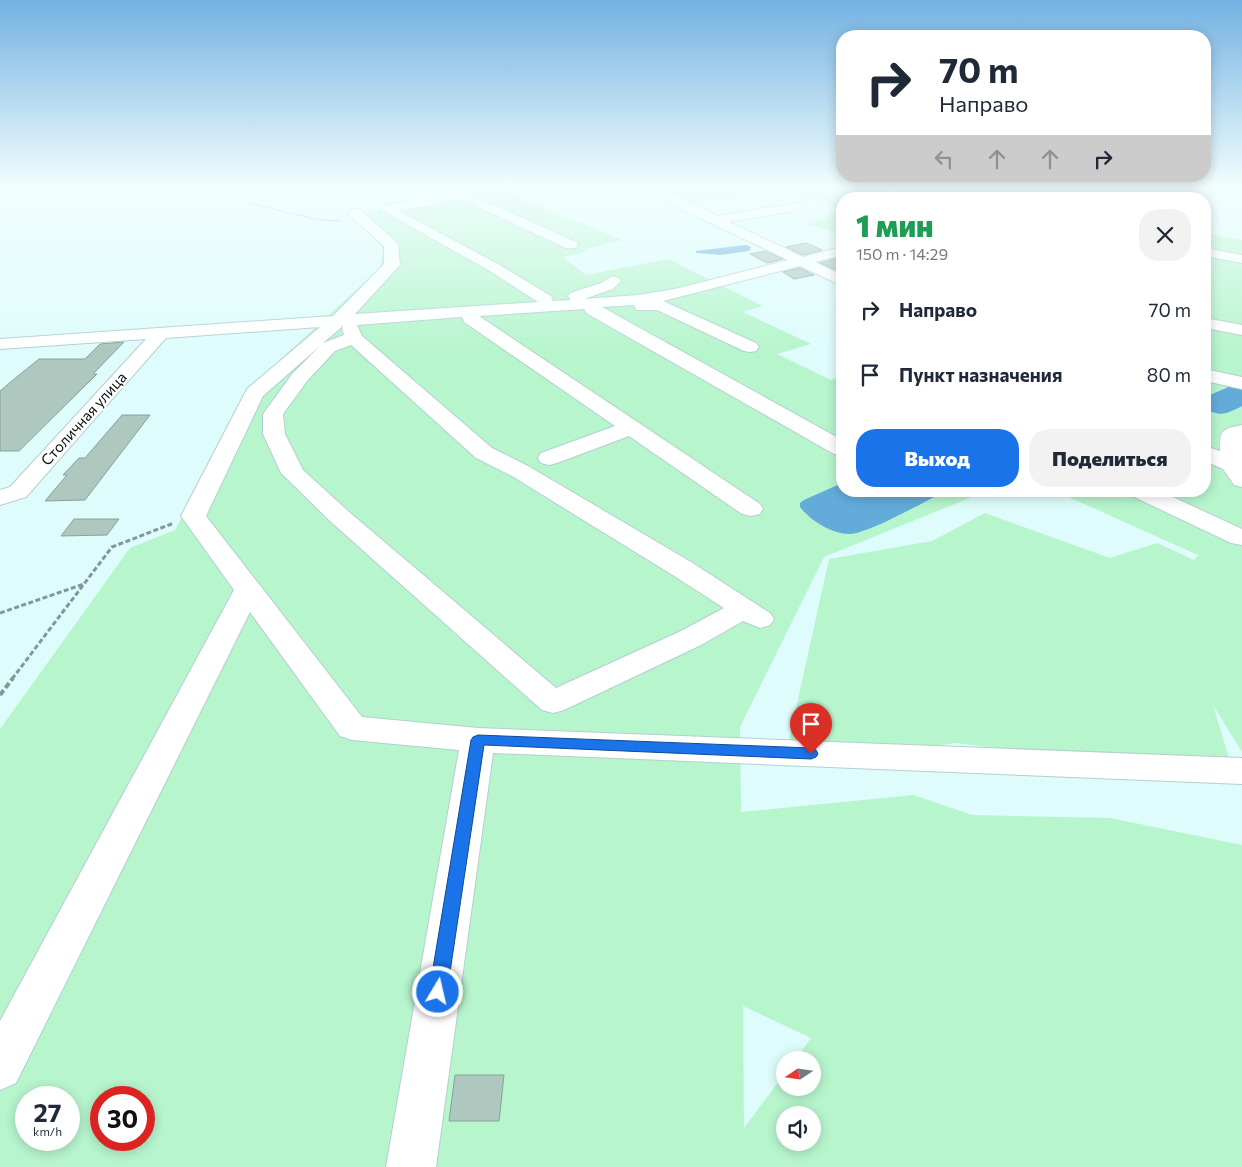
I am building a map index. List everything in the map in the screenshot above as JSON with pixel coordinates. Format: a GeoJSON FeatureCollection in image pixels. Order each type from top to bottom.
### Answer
{"type":"FeatureCollection","features":[{"type":"Feature","properties":{"kind":"street"},"geometry":{"type":"LineString","coordinates":[[344,325],[484,454],[520,471],[681,568],[751,615],[691,638],[553,702],[346,522],[293,473],[274,434],[273,414],[300,377],[329,347],[344,325],[392,265],[391,246],[388,241]]}},
{"type":"Feature","properties":{"kind":"street"},"geometry":{"type":"LineString","coordinates":[[446,241],[493,267],[545,299]]}},
{"type":"Feature","properties":{"kind":"street"},"geometry":{"type":"LineString","coordinates":[[561,241],[571,246]]}},
{"type":"Feature","properties":{"kind":"street"},"geometry":{"type":"LineString","coordinates":[[757,241],[836,278]]}},
{"type":"Feature","properties":{"kind":"street"},"geometry":{"type":"LineString","coordinates":[[344,325],[638,300],[675,294],[836,253]]}},
{"type":"Feature","properties":{"kind":"street"},"geometry":{"type":"LineString","coordinates":[[1211,253],[1242,259]]}},
{"type":"Feature","properties":{"kind":"street"},"geometry":{"type":"LineString","coordinates":[[613,281],[607,286],[582,295],[424,309],[344,325],[254,393],[192,516],[352,728],[478,740],[1242,771]]}},
{"type":"Feature","properties":{"kind":"street"},"geometry":{"type":"LineString","coordinates":[[1,346],[162,332],[344,325],[659,305],[750,347]]}},
{"type":"Feature","properties":{"kind":"street"},"geometry":{"type":"LineString","coordinates":[[592,309],[836,446]]}},
{"type":"Feature","properties":{"kind":"street"},"geometry":{"type":"LineString","coordinates":[[470,318],[751,509]]}},
{"type":"Feature","properties":{"kind":"street"},"geometry":{"type":"LineString","coordinates":[[1211,324],[1242,330]]}},
{"type":"Feature","properties":{"kind":"street","name":"Столичная улица"},"geometry":{"type":"LineString","coordinates":[[0,498],[18,492],[162,332]]}},
{"type":"Feature","properties":{"kind":"street"},"geometry":{"type":"LineString","coordinates":[[1211,376],[1242,382]]}},
{"type":"Feature","properties":{"kind":"street"},"geometry":{"type":"LineString","coordinates":[[549,458],[630,428]]}},
{"type":"Feature","properties":{"kind":"street"},"geometry":{"type":"LineString","coordinates":[[1237,472],[1238,436]]}},
{"type":"Feature","properties":{"kind":"street"},"geometry":{"type":"LineString","coordinates":[[1211,456],[1237,472]]}},
{"type":"Feature","properties":{"kind":"street"},"geometry":{"type":"LineString","coordinates":[[1152,497],[1241,542]]}},
{"type":"Feature","properties":{"kind":"street"},"geometry":{"type":"LineString","coordinates":[[0,1067],[248,589]]}},
{"type":"Feature","properties":{"kind":"street"},"geometry":{"type":"LineString","coordinates":[[411,1167],[478,740]]}},
{"type":"Feature","properties":{"kind":"path"},"geometry":{"type":"LineString","coordinates":[[0,695],[112,547],[192,516]]}},
{"type":"Feature","properties":{"kind":"path"},"geometry":{"type":"LineString","coordinates":[[0,613],[84,583]]}},
{"type":"Feature","properties":{"kind":"green space"},"geometry":{"type":"Polygon","coordinates":[[[377,241],[616,241],[586,249],[583,253],[563,257],[586,275],[668,259],[763,306],[743,312],[811,344],[777,354],[831,380],[836,379],[836,497],[972,497],[824,557],[740,727],[741,812],[914,795],[972,815],[1110,818],[1242,845],[1242,1167],[0,1167],[0,729],[130,548],[175,530],[253,385],[380,268],[383,248],[377,241]]]}},
{"type":"Feature","properties":{"kind":"green space"},"geometry":{"type":"Polygon","coordinates":[[[1211,241],[1242,241],[1242,752],[1213,705],[1235,778],[956,743],[783,767],[829,559],[932,541],[985,513],[1110,558],[1157,543],[1194,560],[1198,555],[1068,497],[1211,497],[1211,241]]]}},
{"type":"Feature","properties":{"kind":"water"},"geometry":{"type":"Polygon","coordinates":[[[746,245],[751,247],[749,251],[721,255],[697,253],[695,251],[746,245]]]}},
{"type":"Feature","properties":{"kind":"water"},"geometry":{"type":"Polygon","coordinates":[[[1231,386],[1242,386],[1242,406],[1220,414],[1211,411],[1211,394],[1231,386]]]}},
{"type":"Feature","properties":{"kind":"water"},"geometry":{"type":"Polygon","coordinates":[[[836,486],[836,497],[934,497],[884,523],[850,534],[828,529],[809,517],[800,507],[800,503],[836,486]]]}},
{"type":"Feature","properties":{"kind":"building"},"geometry":{"type":"Polygon","coordinates":[[[806,243],[822,250],[803,255],[786,247],[806,243]]]}},
{"type":"Feature","properties":{"kind":"building"},"geometry":{"type":"Polygon","coordinates":[[[765,251],[783,259],[767,263],[750,254],[765,251]]]}},
{"type":"Feature","properties":{"kind":"building"},"geometry":{"type":"Polygon","coordinates":[[[836,259],[836,270],[820,263],[836,259]]]}},
{"type":"Feature","properties":{"kind":"building"},"geometry":{"type":"Polygon","coordinates":[[[800,268],[814,275],[794,279],[783,272],[800,268]]]}},
{"type":"Feature","properties":{"kind":"building"},"geometry":{"type":"Polygon","coordinates":[[[124,342],[93,374],[97,374],[19,451],[0,451],[0,391],[39,359],[85,359],[100,344],[124,342]]]}},
{"type":"Feature","properties":{"kind":"building"},"geometry":{"type":"Polygon","coordinates":[[[122,415],[150,415],[85,500],[45,501],[67,475],[63,475],[79,458],[85,458],[122,415]]]}},
{"type":"Feature","properties":{"kind":"building"},"geometry":{"type":"Polygon","coordinates":[[[74,519],[119,519],[107,535],[61,536],[74,519]]]}},
{"type":"Feature","properties":{"kind":"building"},"geometry":{"type":"Polygon","coordinates":[[[455,1075],[504,1075],[499,1121],[449,1121],[455,1075]]]}},
{"type":"Feature","properties":{"kind":"route"},"geometry":{"type":"LineString","coordinates":[[438,992],[478,740],[811,754]]}}]}
